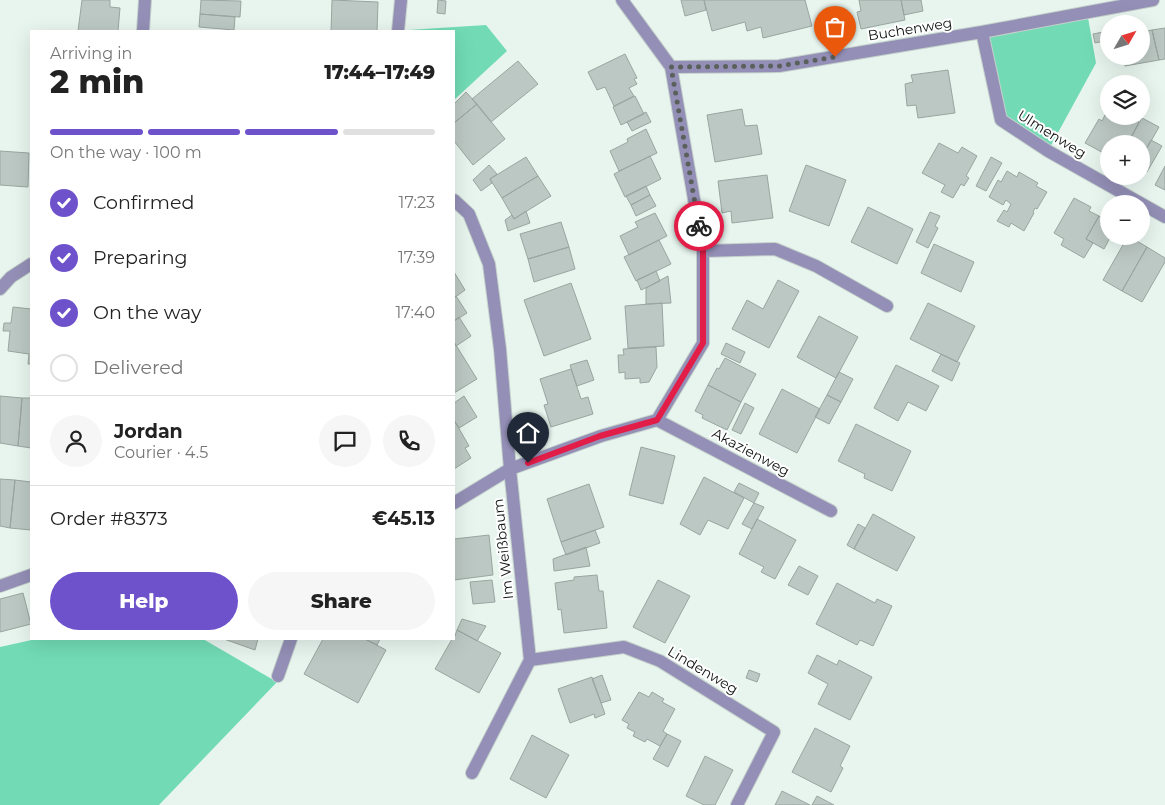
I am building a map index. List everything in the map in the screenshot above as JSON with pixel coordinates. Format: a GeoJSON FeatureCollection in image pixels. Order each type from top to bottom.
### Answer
{"type":"FeatureCollection","features":[{"type":"Feature","properties":{"kind":"street"},"geometry":{"type":"LineString","coordinates":[[143,30],[145,0]]}},
{"type":"Feature","properties":{"kind":"street"},"geometry":{"type":"LineString","coordinates":[[398,30],[401,0]]}},
{"type":"Feature","properties":{"kind":"street"},"geometry":{"type":"LineString","coordinates":[[455,502],[510,469],[600,436],[657,420],[703,343],[703,251],[671,67],[622,0]]}},
{"type":"Feature","properties":{"kind":"street","name":"Buchenweg"},"geometry":{"type":"LineString","coordinates":[[671,67],[779,66],[982,32],[1153,0]]}},
{"type":"Feature","properties":{"kind":"street","name":"Ulmenweg"},"geometry":{"type":"LineString","coordinates":[[982,32],[1001,120],[1048,151],[1165,217]]}},
{"type":"Feature","properties":{"kind":"street","name":"Im Weißbaum"},"geometry":{"type":"LineString","coordinates":[[455,201],[469,214],[489,264],[500,349],[510,469],[530,660]]}},
{"type":"Feature","properties":{"kind":"street"},"geometry":{"type":"LineString","coordinates":[[703,251],[775,249],[816,266],[887,306]]}},
{"type":"Feature","properties":{"kind":"street"},"geometry":{"type":"LineString","coordinates":[[0,289],[10,277],[30,265]]}},
{"type":"Feature","properties":{"kind":"street","name":"Akazienweg"},"geometry":{"type":"LineString","coordinates":[[657,420],[831,511]]}},
{"type":"Feature","properties":{"kind":"street"},"geometry":{"type":"LineString","coordinates":[[0,586],[30,575]]}},
{"type":"Feature","properties":{"kind":"street"},"geometry":{"type":"LineString","coordinates":[[278,676],[291,640]]}},
{"type":"Feature","properties":{"kind":"street","name":"Lindenweg"},"geometry":{"type":"LineString","coordinates":[[530,660],[624,647],[660,661],[774,732],[737,805]]}},
{"type":"Feature","properties":{"kind":"street"},"geometry":{"type":"LineString","coordinates":[[472,773],[530,660]]}},
{"type":"Feature","properties":{"kind":"green space"},"geometry":{"type":"Polygon","coordinates":[[[1087,12],[1096,63],[1048,151],[1001,120],[982,32],[1087,12]]]}},
{"type":"Feature","properties":{"kind":"green space"},"geometry":{"type":"Polygon","coordinates":[[[486,25],[507,51],[455,99],[455,30],[408,30],[486,25]]]}},
{"type":"Feature","properties":{"kind":"green space"},"geometry":{"type":"Polygon","coordinates":[[[32,640],[205,640],[277,682],[159,805],[0,805],[0,647],[32,640]]]}},
{"type":"Feature","properties":{"kind":"building"},"geometry":{"type":"Polygon","coordinates":[[[82,0],[110,0],[110,7],[120,8],[118,30],[78,30],[82,0]]]}},
{"type":"Feature","properties":{"kind":"building"},"geometry":{"type":"Polygon","coordinates":[[[201,0],[241,1],[240,17],[200,14],[201,0]]]}},
{"type":"Feature","properties":{"kind":"building"},"geometry":{"type":"Polygon","coordinates":[[[332,0],[378,2],[377,30],[331,30],[332,0]]]}},
{"type":"Feature","properties":{"kind":"building"},"geometry":{"type":"Polygon","coordinates":[[[438,0],[446,1],[445,14],[437,13],[438,0]]]}},
{"type":"Feature","properties":{"kind":"building"},"geometry":{"type":"Polygon","coordinates":[[[681,0],[704,0],[706,10],[685,16],[681,0]]]}},
{"type":"Feature","properties":{"kind":"building"},"geometry":{"type":"Polygon","coordinates":[[[704,0],[805,0],[812,26],[763,38],[761,27],[747,31],[745,22],[712,31],[704,0]]]}},
{"type":"Feature","properties":{"kind":"building"},"geometry":{"type":"Polygon","coordinates":[[[859,0],[901,0],[905,20],[861,29],[857,12],[861,11],[859,0]]]}},
{"type":"Feature","properties":{"kind":"building"},"geometry":{"type":"Polygon","coordinates":[[[901,0],[921,0],[923,11],[904,15],[901,0]]]}},
{"type":"Feature","properties":{"kind":"building"},"geometry":{"type":"Polygon","coordinates":[[[200,14],[235,17],[234,30],[199,27],[200,14]]]}},
{"type":"Feature","properties":{"kind":"building"},"geometry":{"type":"Polygon","coordinates":[[[1165,28],[1165,59],[1159,60],[1152,30],[1165,28]]]}},
{"type":"Feature","properties":{"kind":"building"},"geometry":{"type":"Polygon","coordinates":[[[1150,30],[1152,30],[1159,60],[1150,62],[1150,30]]]}},
{"type":"Feature","properties":{"kind":"building"},"geometry":{"type":"Polygon","coordinates":[[[1100,33],[1100,42],[1095,43],[1093,34],[1100,33]]]}},
{"type":"Feature","properties":{"kind":"building"},"geometry":{"type":"Polygon","coordinates":[[[625,54],[637,78],[634,79],[637,84],[629,88],[634,96],[614,106],[605,87],[597,90],[588,72],[625,54]]]}},
{"type":"Feature","properties":{"kind":"building"},"geometry":{"type":"Polygon","coordinates":[[[518,61],[538,84],[491,122],[472,99],[518,61]]]}},
{"type":"Feature","properties":{"kind":"building"},"geometry":{"type":"Polygon","coordinates":[[[948,70],[955,113],[918,118],[916,105],[907,106],[905,84],[913,82],[911,75],[948,70]]]}},
{"type":"Feature","properties":{"kind":"building"},"geometry":{"type":"Polygon","coordinates":[[[466,92],[477,104],[455,122],[455,103],[466,92]]]}},
{"type":"Feature","properties":{"kind":"building"},"geometry":{"type":"Polygon","coordinates":[[[635,96],[644,114],[621,125],[613,107],[635,96]]]}},
{"type":"Feature","properties":{"kind":"building"},"geometry":{"type":"Polygon","coordinates":[[[477,104],[505,139],[473,165],[455,142],[455,122],[477,104]]]}},
{"type":"Feature","properties":{"kind":"building"},"geometry":{"type":"Polygon","coordinates":[[[742,109],[745,126],[757,125],[762,154],[715,162],[707,115],[742,109]]]}},
{"type":"Feature","properties":{"kind":"building"},"geometry":{"type":"Polygon","coordinates":[[[646,112],[651,122],[632,131],[627,122],[646,112]]]}},
{"type":"Feature","properties":{"kind":"building"},"geometry":{"type":"Polygon","coordinates":[[[1099,119],[1100,125],[1138,125],[1132,135],[1100,135],[1100,151],[1085,143],[1099,119]]]}},
{"type":"Feature","properties":{"kind":"building"},"geometry":{"type":"Polygon","coordinates":[[[1150,122],[1159,127],[1150,143],[1150,135],[1132,135],[1138,125],[1150,125],[1150,122]]]}},
{"type":"Feature","properties":{"kind":"building"},"geometry":{"type":"Polygon","coordinates":[[[646,129],[657,153],[619,171],[610,151],[628,142],[627,139],[646,129]]]}},
{"type":"Feature","properties":{"kind":"building"},"geometry":{"type":"Polygon","coordinates":[[[1151,140],[1162,146],[1150,167],[1151,140]]]}},
{"type":"Feature","properties":{"kind":"building"},"geometry":{"type":"Polygon","coordinates":[[[939,143],[958,153],[962,147],[977,156],[966,176],[969,178],[964,186],[961,184],[953,198],[941,192],[945,185],[922,173],[939,143]]]}},
{"type":"Feature","properties":{"kind":"building"},"geometry":{"type":"Polygon","coordinates":[[[0,151],[29,153],[28,187],[0,185],[0,151]]]}},
{"type":"Feature","properties":{"kind":"building"},"geometry":{"type":"Polygon","coordinates":[[[650,156],[661,179],[625,197],[614,174],[650,156]]]}},
{"type":"Feature","properties":{"kind":"building"},"geometry":{"type":"Polygon","coordinates":[[[526,157],[538,176],[502,198],[490,179],[526,157]]]}},
{"type":"Feature","properties":{"kind":"building"},"geometry":{"type":"Polygon","coordinates":[[[991,157],[1002,163],[986,191],[976,186],[991,157]]]}},
{"type":"Feature","properties":{"kind":"building"},"geometry":{"type":"Polygon","coordinates":[[[489,165],[497,174],[490,179],[492,183],[481,191],[473,180],[489,165]]]}},
{"type":"Feature","properties":{"kind":"building"},"geometry":{"type":"Polygon","coordinates":[[[806,165],[846,180],[829,226],[789,211],[806,165]]]}},
{"type":"Feature","properties":{"kind":"building"},"geometry":{"type":"Polygon","coordinates":[[[1165,166],[1165,190],[1155,185],[1165,166]]]}},
{"type":"Feature","properties":{"kind":"building"},"geometry":{"type":"Polygon","coordinates":[[[1007,171],[1017,177],[1019,172],[1038,183],[1036,186],[1047,192],[1037,209],[1035,208],[1024,231],[1011,223],[1009,227],[997,221],[1004,210],[1007,212],[1011,204],[1006,200],[1003,205],[989,197],[998,180],[1001,182],[1007,171]]]}},
{"type":"Feature","properties":{"kind":"building"},"geometry":{"type":"Polygon","coordinates":[[[767,175],[773,218],[732,223],[731,211],[722,213],[718,181],[767,175]]]}},
{"type":"Feature","properties":{"kind":"building"},"geometry":{"type":"Polygon","coordinates":[[[538,176],[551,196],[514,219],[502,198],[538,176]]]}},
{"type":"Feature","properties":{"kind":"building"},"geometry":{"type":"Polygon","coordinates":[[[646,186],[650,195],[631,205],[626,196],[646,186]]]}},
{"type":"Feature","properties":{"kind":"building"},"geometry":{"type":"Polygon","coordinates":[[[650,195],[656,206],[636,216],[631,205],[650,195]]]}},
{"type":"Feature","properties":{"kind":"building"},"geometry":{"type":"Polygon","coordinates":[[[1074,198],[1091,207],[1089,211],[1099,216],[1086,239],[1093,243],[1084,258],[1061,245],[1064,239],[1054,233],[1074,198]]]}},
{"type":"Feature","properties":{"kind":"building"},"geometry":{"type":"Polygon","coordinates":[[[868,207],[913,229],[897,264],[851,242],[868,207]]]}},
{"type":"Feature","properties":{"kind":"building"},"geometry":{"type":"Polygon","coordinates":[[[526,211],[530,223],[508,231],[505,220],[512,215],[514,219],[526,211]]]}},
{"type":"Feature","properties":{"kind":"building"},"geometry":{"type":"Polygon","coordinates":[[[930,212],[940,216],[935,226],[938,228],[928,248],[916,242],[930,212]]]}},
{"type":"Feature","properties":{"kind":"building"},"geometry":{"type":"Polygon","coordinates":[[[655,213],[667,236],[629,255],[620,236],[638,227],[635,222],[655,213]]]}},
{"type":"Feature","properties":{"kind":"building"},"geometry":{"type":"Polygon","coordinates":[[[1099,216],[1100,245],[1106,245],[1104,249],[1086,239],[1099,216]]]}},
{"type":"Feature","properties":{"kind":"building"},"geometry":{"type":"Polygon","coordinates":[[[561,222],[569,247],[528,259],[520,234],[561,222]]]}},
{"type":"Feature","properties":{"kind":"building"},"geometry":{"type":"Polygon","coordinates":[[[659,240],[671,264],[636,281],[624,257],[659,240]]]}},
{"type":"Feature","properties":{"kind":"building"},"geometry":{"type":"Polygon","coordinates":[[[934,244],[974,262],[961,292],[921,273],[934,244]]]}},
{"type":"Feature","properties":{"kind":"building"},"geometry":{"type":"Polygon","coordinates":[[[1123,245],[1144,245],[1147,247],[1122,291],[1103,280],[1123,245]]]}},
{"type":"Feature","properties":{"kind":"building"},"geometry":{"type":"Polygon","coordinates":[[[569,247],[575,269],[534,282],[528,259],[569,247]]]}},
{"type":"Feature","properties":{"kind":"building"},"geometry":{"type":"Polygon","coordinates":[[[1147,247],[1165,258],[1165,262],[1142,302],[1122,291],[1147,247]]]}},
{"type":"Feature","properties":{"kind":"building"},"geometry":{"type":"Polygon","coordinates":[[[656,271],[660,281],[641,290],[637,280],[656,271]]]}},
{"type":"Feature","properties":{"kind":"building"},"geometry":{"type":"Polygon","coordinates":[[[455,274],[465,290],[455,297],[455,274]]]}},
{"type":"Feature","properties":{"kind":"building"},"geometry":{"type":"Polygon","coordinates":[[[668,276],[671,303],[646,304],[646,288],[668,276]]]}},
{"type":"Feature","properties":{"kind":"building"},"geometry":{"type":"Polygon","coordinates":[[[778,280],[799,291],[769,348],[732,329],[747,300],[763,309],[778,280]]]}},
{"type":"Feature","properties":{"kind":"building"},"geometry":{"type":"Polygon","coordinates":[[[571,283],[591,339],[544,356],[524,300],[571,283]]]}},
{"type":"Feature","properties":{"kind":"building"},"geometry":{"type":"Polygon","coordinates":[[[455,297],[467,313],[455,320],[455,297]]]}},
{"type":"Feature","properties":{"kind":"building"},"geometry":{"type":"Polygon","coordinates":[[[662,303],[664,346],[628,348],[625,306],[662,303]]]}},
{"type":"Feature","properties":{"kind":"building"},"geometry":{"type":"Polygon","coordinates":[[[928,303],[975,326],[957,362],[910,339],[928,303]]]}},
{"type":"Feature","properties":{"kind":"building"},"geometry":{"type":"Polygon","coordinates":[[[13,307],[30,309],[30,364],[28,364],[29,354],[8,351],[10,331],[3,331],[4,323],[11,323],[13,307]]]}},
{"type":"Feature","properties":{"kind":"building"},"geometry":{"type":"Polygon","coordinates":[[[819,316],[858,337],[836,378],[797,357],[819,316]]]}},
{"type":"Feature","properties":{"kind":"building"},"geometry":{"type":"Polygon","coordinates":[[[459,317],[471,336],[456,346],[455,344],[455,320],[459,317]]]}},
{"type":"Feature","properties":{"kind":"building"},"geometry":{"type":"Polygon","coordinates":[[[726,343],[745,352],[740,363],[721,354],[726,343]]]}},
{"type":"Feature","properties":{"kind":"building"},"geometry":{"type":"Polygon","coordinates":[[[455,344],[477,379],[455,392],[455,344]]]}},
{"type":"Feature","properties":{"kind":"building"},"geometry":{"type":"Polygon","coordinates":[[[656,347],[657,367],[649,382],[640,383],[640,378],[625,379],[625,372],[619,373],[618,355],[624,355],[623,349],[656,347]]]}},
{"type":"Feature","properties":{"kind":"building"},"geometry":{"type":"Polygon","coordinates":[[[941,354],[960,363],[952,381],[932,371],[941,354]]]}},
{"type":"Feature","properties":{"kind":"building"},"geometry":{"type":"Polygon","coordinates":[[[725,358],[756,374],[741,402],[708,385],[725,358]]]}},
{"type":"Feature","properties":{"kind":"building"},"geometry":{"type":"Polygon","coordinates":[[[587,360],[594,380],[577,386],[570,365],[587,360]]]}},
{"type":"Feature","properties":{"kind":"building"},"geometry":{"type":"Polygon","coordinates":[[[896,365],[939,386],[926,411],[908,402],[898,421],[874,408],[896,365]]]}},
{"type":"Feature","properties":{"kind":"building"},"geometry":{"type":"Polygon","coordinates":[[[571,369],[581,399],[588,397],[593,414],[551,427],[544,405],[548,404],[540,379],[571,369]]]}},
{"type":"Feature","properties":{"kind":"building"},"geometry":{"type":"Polygon","coordinates":[[[839,372],[853,379],[841,402],[827,395],[839,372]]]}},
{"type":"Feature","properties":{"kind":"building"},"geometry":{"type":"Polygon","coordinates":[[[708,385],[741,402],[727,430],[702,418],[703,415],[695,411],[708,385]]]}},
{"type":"Feature","properties":{"kind":"building"},"geometry":{"type":"Polygon","coordinates":[[[782,389],[820,409],[797,453],[759,434],[782,389]]]}},
{"type":"Feature","properties":{"kind":"building"},"geometry":{"type":"Polygon","coordinates":[[[827,395],[841,402],[829,424],[815,417],[827,395]]]}},
{"type":"Feature","properties":{"kind":"building"},"geometry":{"type":"Polygon","coordinates":[[[0,396],[22,398],[18,446],[0,443],[0,396]]]}},
{"type":"Feature","properties":{"kind":"building"},"geometry":{"type":"Polygon","coordinates":[[[464,396],[477,417],[459,428],[455,422],[455,402],[464,396]]]}},
{"type":"Feature","properties":{"kind":"building"},"geometry":{"type":"Polygon","coordinates":[[[22,398],[30,398],[30,448],[18,446],[22,398]]]}},
{"type":"Feature","properties":{"kind":"building"},"geometry":{"type":"Polygon","coordinates":[[[745,403],[754,408],[741,434],[732,430],[745,403]]]}},
{"type":"Feature","properties":{"kind":"building"},"geometry":{"type":"Polygon","coordinates":[[[455,422],[469,446],[465,448],[471,458],[455,468],[455,422]]]}},
{"type":"Feature","properties":{"kind":"building"},"geometry":{"type":"Polygon","coordinates":[[[856,424],[911,451],[892,491],[864,478],[865,474],[838,461],[856,424]]]}},
{"type":"Feature","properties":{"kind":"building"},"geometry":{"type":"Polygon","coordinates":[[[641,447],[675,456],[663,504],[629,495],[641,447]]]}},
{"type":"Feature","properties":{"kind":"building"},"geometry":{"type":"Polygon","coordinates":[[[704,477],[744,498],[728,529],[708,520],[700,535],[680,524],[704,477]]]}},
{"type":"Feature","properties":{"kind":"building"},"geometry":{"type":"Polygon","coordinates":[[[0,479],[15,480],[10,528],[0,526],[0,479]]]}},
{"type":"Feature","properties":{"kind":"building"},"geometry":{"type":"Polygon","coordinates":[[[15,480],[30,482],[30,530],[10,528],[15,480]]]}},
{"type":"Feature","properties":{"kind":"building"},"geometry":{"type":"Polygon","coordinates":[[[739,483],[759,493],[754,503],[734,492],[739,483]]]}},
{"type":"Feature","properties":{"kind":"building"},"geometry":{"type":"Polygon","coordinates":[[[589,484],[604,527],[561,542],[547,499],[589,484]]]}},
{"type":"Feature","properties":{"kind":"building"},"geometry":{"type":"Polygon","coordinates":[[[754,503],[764,507],[752,529],[742,524],[754,503]]]}},
{"type":"Feature","properties":{"kind":"building"},"geometry":{"type":"Polygon","coordinates":[[[873,514],[915,537],[897,571],[854,549],[873,514]]]}},
{"type":"Feature","properties":{"kind":"building"},"geometry":{"type":"Polygon","coordinates":[[[757,519],[796,540],[775,579],[761,572],[764,567],[739,554],[757,519]]]}},
{"type":"Feature","properties":{"kind":"building"},"geometry":{"type":"Polygon","coordinates":[[[858,524],[865,528],[854,549],[847,545],[858,524]]]}},
{"type":"Feature","properties":{"kind":"building"},"geometry":{"type":"Polygon","coordinates":[[[595,530],[600,543],[566,555],[561,542],[595,530]]]}},
{"type":"Feature","properties":{"kind":"building"},"geometry":{"type":"Polygon","coordinates":[[[489,535],[493,575],[455,580],[455,539],[489,535]]]}},
{"type":"Feature","properties":{"kind":"building"},"geometry":{"type":"Polygon","coordinates":[[[586,547],[590,566],[554,571],[553,559],[586,547]]]}},
{"type":"Feature","properties":{"kind":"building"},"geometry":{"type":"Polygon","coordinates":[[[799,566],[818,576],[808,595],[788,585],[799,566]]]}},
{"type":"Feature","properties":{"kind":"building"},"geometry":{"type":"Polygon","coordinates":[[[597,575],[599,591],[603,591],[607,628],[564,633],[561,609],[558,610],[555,583],[574,580],[574,577],[597,575]]]}},
{"type":"Feature","properties":{"kind":"building"},"geometry":{"type":"Polygon","coordinates":[[[492,580],[495,602],[473,604],[470,582],[492,580]]]}},
{"type":"Feature","properties":{"kind":"building"},"geometry":{"type":"Polygon","coordinates":[[[658,580],[690,596],[665,643],[633,627],[658,580]]]}},
{"type":"Feature","properties":{"kind":"building"},"geometry":{"type":"Polygon","coordinates":[[[837,583],[875,603],[877,599],[892,606],[873,646],[860,640],[857,645],[816,624],[837,583]]]}},
{"type":"Feature","properties":{"kind":"building"},"geometry":{"type":"Polygon","coordinates":[[[23,593],[30,624],[0,632],[0,599],[23,593]]]}},
{"type":"Feature","properties":{"kind":"building"},"geometry":{"type":"Polygon","coordinates":[[[462,619],[486,626],[477,641],[457,630],[462,619]]]}},
{"type":"Feature","properties":{"kind":"building"},"geometry":{"type":"Polygon","coordinates":[[[457,630],[501,653],[479,693],[435,669],[451,640],[455,640],[457,630]]]}},
{"type":"Feature","properties":{"kind":"building"},"geometry":{"type":"Polygon","coordinates":[[[227,640],[258,640],[255,650],[227,640]]]}},
{"type":"Feature","properties":{"kind":"building"},"geometry":{"type":"Polygon","coordinates":[[[322,640],[367,640],[386,650],[358,703],[304,674],[322,640]]]}},
{"type":"Feature","properties":{"kind":"building"},"geometry":{"type":"Polygon","coordinates":[[[367,640],[380,640],[377,645],[367,640]]]}},
{"type":"Feature","properties":{"kind":"building"},"geometry":{"type":"Polygon","coordinates":[[[817,655],[837,665],[839,660],[872,677],[850,720],[818,704],[828,684],[808,673],[817,655]]]}},
{"type":"Feature","properties":{"kind":"building"},"geometry":{"type":"Polygon","coordinates":[[[749,670],[760,674],[757,682],[746,678],[749,670]]]}},
{"type":"Feature","properties":{"kind":"building"},"geometry":{"type":"Polygon","coordinates":[[[602,675],[611,700],[601,703],[592,679],[602,675]]]}},
{"type":"Feature","properties":{"kind":"building"},"geometry":{"type":"Polygon","coordinates":[[[592,677],[605,714],[595,718],[594,714],[570,723],[558,689],[592,677]]]}},
{"type":"Feature","properties":{"kind":"building"},"geometry":{"type":"Polygon","coordinates":[[[639,692],[649,697],[652,692],[664,699],[662,702],[675,709],[663,731],[667,734],[660,746],[647,739],[645,742],[633,736],[635,732],[627,728],[629,724],[622,720],[639,692]]]}},
{"type":"Feature","properties":{"kind":"building"},"geometry":{"type":"Polygon","coordinates":[[[815,728],[850,746],[840,766],[843,768],[831,792],[792,772],[815,728]]]}},
{"type":"Feature","properties":{"kind":"building"},"geometry":{"type":"Polygon","coordinates":[[[667,734],[681,741],[668,767],[653,759],[667,734]]]}},
{"type":"Feature","properties":{"kind":"building"},"geometry":{"type":"Polygon","coordinates":[[[532,735],[569,755],[546,798],[510,779],[532,735]]]}},
{"type":"Feature","properties":{"kind":"building"},"geometry":{"type":"Polygon","coordinates":[[[705,756],[733,770],[715,805],[704,805],[686,796],[705,756]]]}},
{"type":"Feature","properties":{"kind":"building"},"geometry":{"type":"Polygon","coordinates":[[[782,791],[810,805],[775,805],[782,791]]]}},
{"type":"Feature","properties":{"kind":"building"},"geometry":{"type":"Polygon","coordinates":[[[817,796],[834,805],[812,805],[817,796]]]}},
{"type":"Feature","properties":{"kind":"way so far"},"geometry":{"type":"LineString","coordinates":[[699,226],[671,67],[779,66],[835,57]]}},
{"type":"Feature","properties":{"kind":"route"},"geometry":{"type":"LineString","coordinates":[[528,463],[600,436],[657,420],[703,343],[703,251],[699,226]]}}]}
